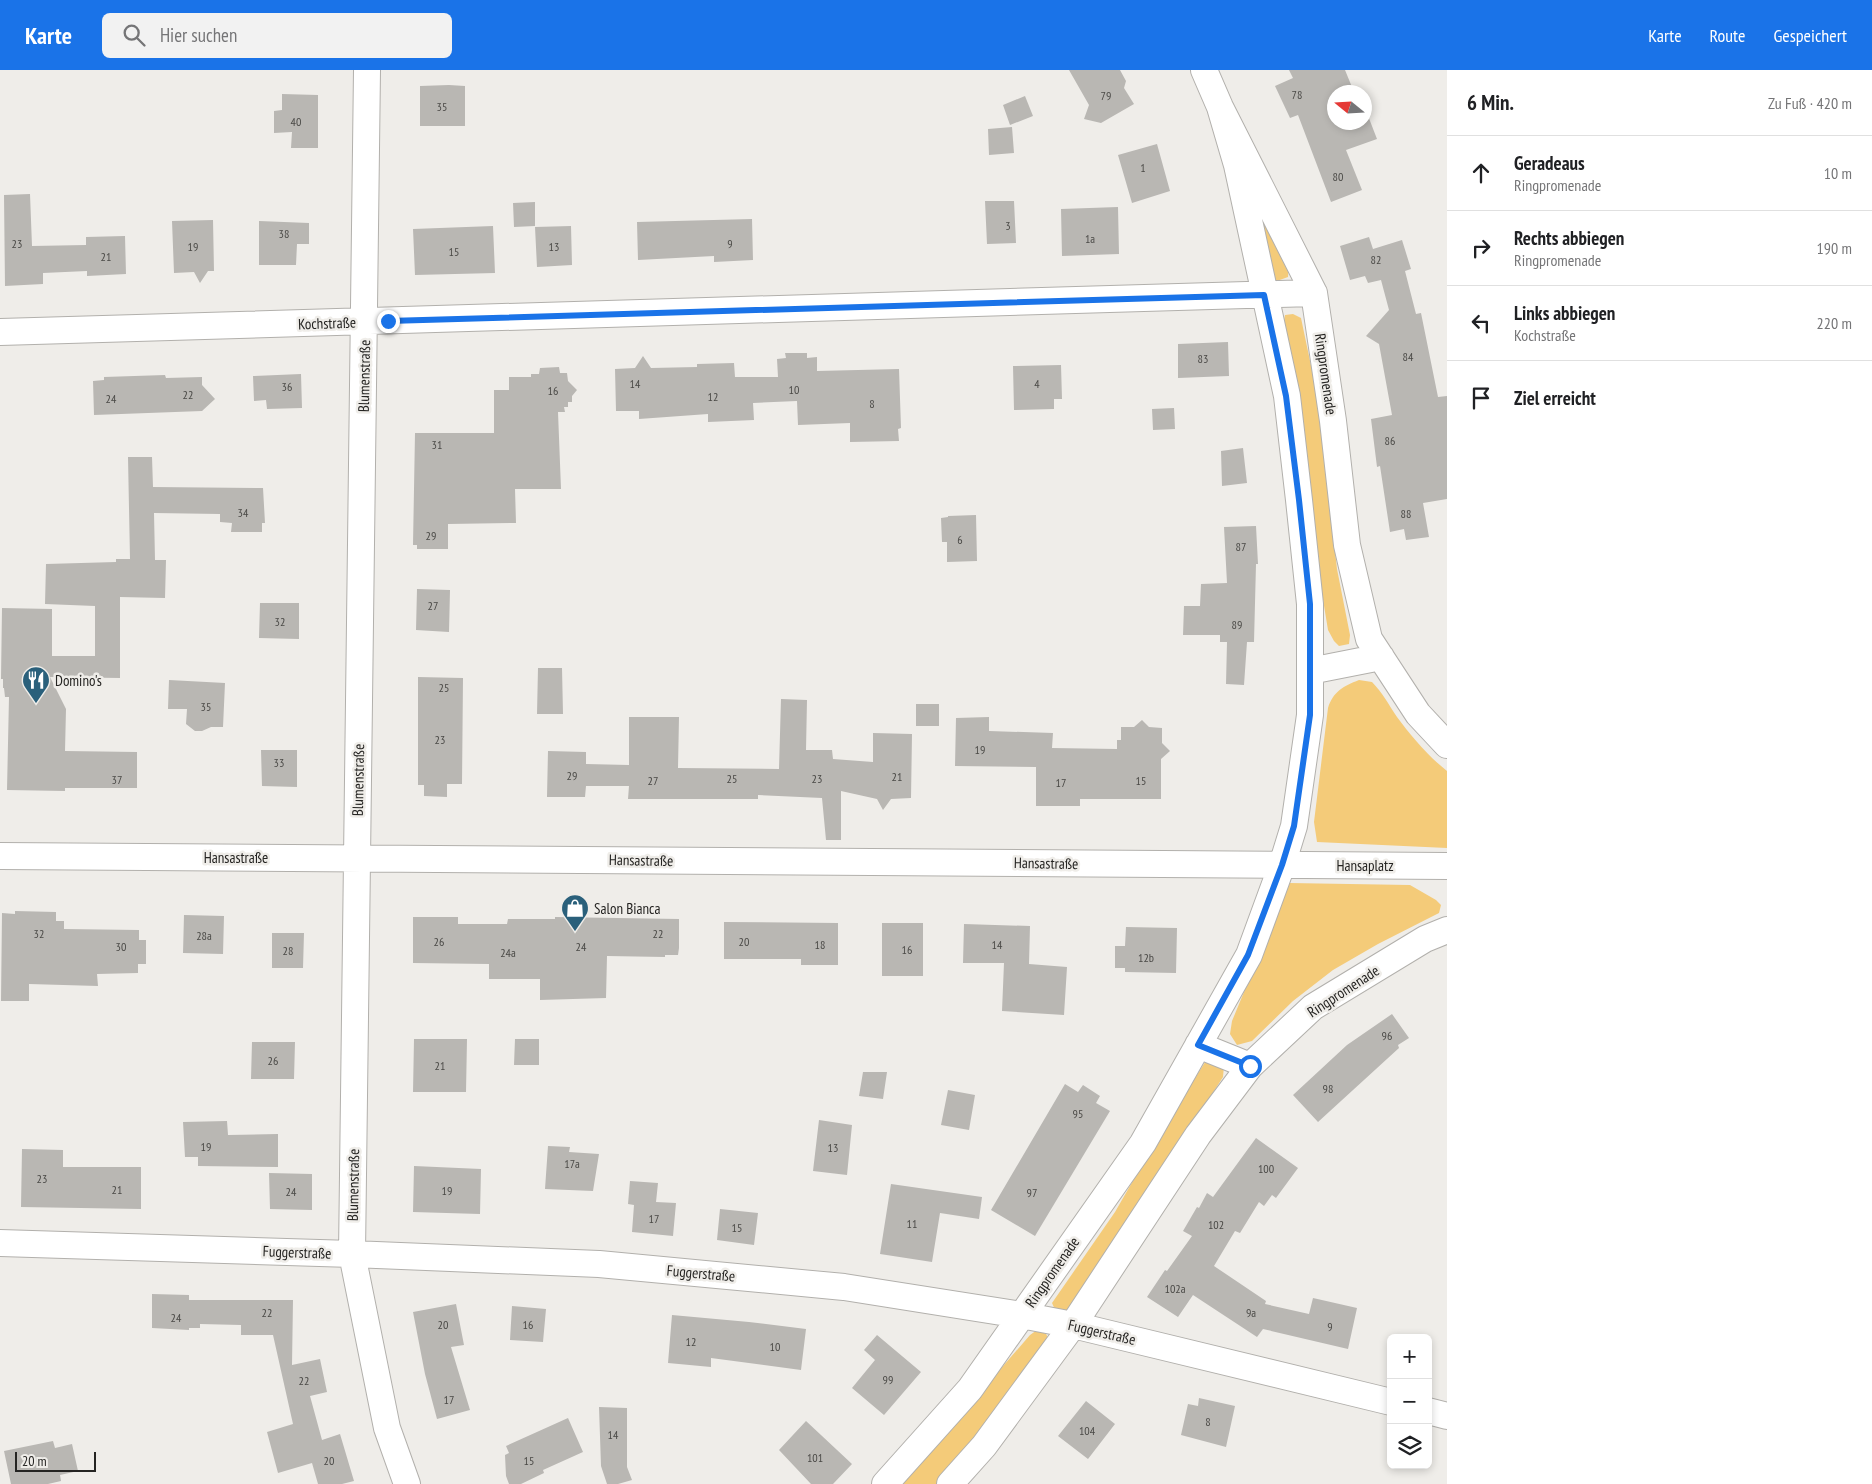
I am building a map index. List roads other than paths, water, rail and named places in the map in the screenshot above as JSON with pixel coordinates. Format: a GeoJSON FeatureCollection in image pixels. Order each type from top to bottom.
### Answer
{"type":"FeatureCollection","features":[{"type":"Feature","properties":{"kind":"street","name":"Blumenstraße"},"geometry":{"type":"LineString","coordinates":[[368,70],[352,1254],[386,1428],[407,1484]]}},
{"type":"Feature","properties":{"kind":"street","name":"Ringpromenade"},"geometry":{"type":"LineString","coordinates":[[1204,70],[1220,107],[1314,293],[1333,421],[1347,545],[1369,639],[1418,714],[1447,745]]}},
{"type":"Feature","properties":{"kind":"street","name":"Ringpromenade"},"geometry":{"type":"LineString","coordinates":[[885,1484],[970,1389],[1143,1143],[1248,955],[1282,865],[1294,826],[1310,715],[1310,604],[1286,396],[1237,165],[1220,107]]}},
{"type":"Feature","properties":{"kind":"street","name":"Kochstraße"},"geometry":{"type":"LineString","coordinates":[[0,332],[1314,293]]}},
{"type":"Feature","properties":{"kind":"street"},"geometry":{"type":"LineString","coordinates":[[1310,671],[1381,657]]}},
{"type":"Feature","properties":{"kind":"street","name":"Hansastraße"},"geometry":{"type":"LineString","coordinates":[[0,856],[357,857],[1282,865]]}},
{"type":"Feature","properties":{"kind":"street","name":"Hansaplatz"},"geometry":{"type":"LineString","coordinates":[[1282,865],[1447,866]]}},
{"type":"Feature","properties":{"kind":"street","name":"Ringpromenade"},"geometry":{"type":"LineString","coordinates":[[950,1484],[984,1446],[1073,1325],[1198,1135],[1250,1066],[1313,1007],[1425,939],[1447,930]]}},
{"type":"Feature","properties":{"kind":"street"},"geometry":{"type":"LineString","coordinates":[[1198,1045],[1250,1066]]}},
{"type":"Feature","properties":{"kind":"street","name":"Fuggerstraße"},"geometry":{"type":"LineString","coordinates":[[0,1243],[609,1264],[844,1287],[1073,1325],[1387,1401]]}},
{"type":"Feature","properties":{"kind":"street"},"geometry":{"type":"LineString","coordinates":[[1432,1412],[1447,1416]]}},
{"type":"Feature","properties":{"kind":"place","name":"Domino's"},"geometry":{"type":"Point","coordinates":[36,704]}},
{"type":"Feature","properties":{"kind":"place","name":"Salon Bianca"},"geometry":{"type":"Point","coordinates":[575,932]}}]}
